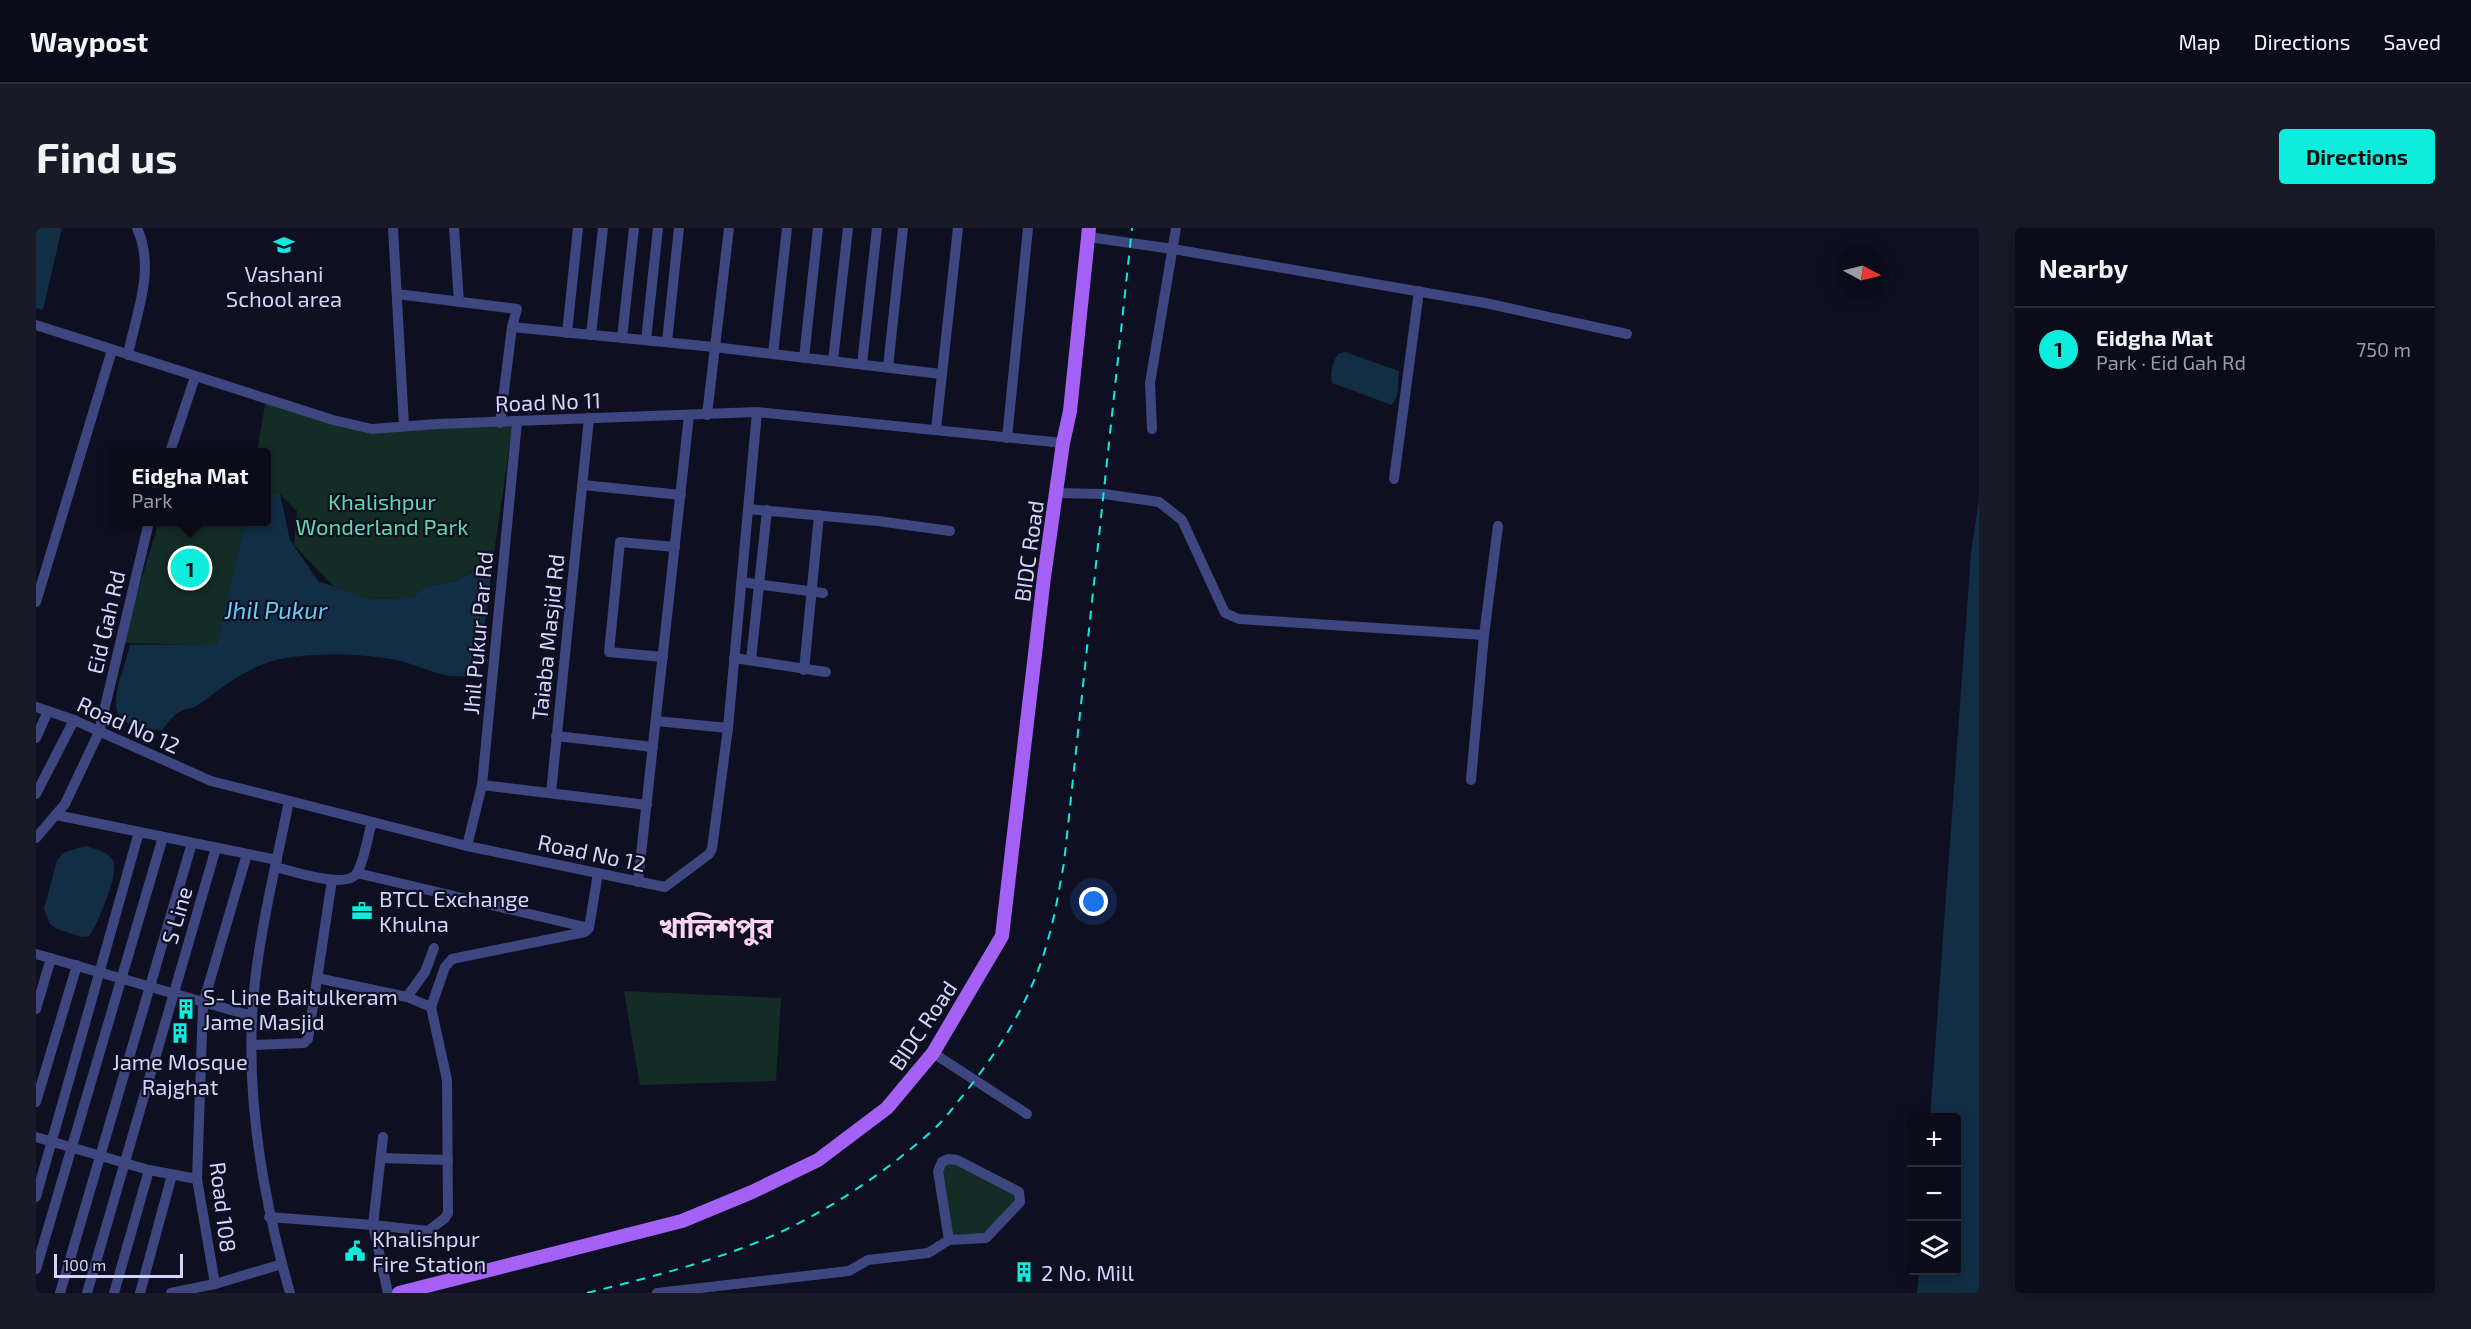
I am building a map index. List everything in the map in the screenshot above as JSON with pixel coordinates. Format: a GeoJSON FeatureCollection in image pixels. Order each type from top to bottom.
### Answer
{"type":"FeatureCollection","features":[{"type":"Feature","properties":{"kind":"main road","name":"BIDC Road"},"geometry":{"type":"LineString","coordinates":[[399,1293],[682,1221],[752,1192],[818,1160],[887,1108],[933,1053],[1002,936],[1044,577],[1063,443],[1062,411],[1086,231]]}},
{"type":"Feature","properties":{"kind":"street"},"geometry":{"type":"LineString","coordinates":[[128,355],[146,276],[143,241],[137,228]]}},
{"type":"Feature","properties":{"kind":"street"},"geometry":{"type":"LineString","coordinates":[[393,228],[404,426]]}},
{"type":"Feature","properties":{"kind":"street"},"geometry":{"type":"LineString","coordinates":[[454,228],[459,302]]}},
{"type":"Feature","properties":{"kind":"street"},"geometry":{"type":"LineString","coordinates":[[567,333],[578,228]]}},
{"type":"Feature","properties":{"kind":"street"},"geometry":{"type":"LineString","coordinates":[[591,335],[603,228]]}},
{"type":"Feature","properties":{"kind":"street"},"geometry":{"type":"LineString","coordinates":[[622,338],[634,228]]}},
{"type":"Feature","properties":{"kind":"street"},"geometry":{"type":"LineString","coordinates":[[646,340],[658,228]]}},
{"type":"Feature","properties":{"kind":"street"},"geometry":{"type":"LineString","coordinates":[[667,342],[679,228]]}},
{"type":"Feature","properties":{"kind":"street"},"geometry":{"type":"LineString","coordinates":[[707,415],[729,228]]}},
{"type":"Feature","properties":{"kind":"street"},"geometry":{"type":"LineString","coordinates":[[773,354],[787,228]]}},
{"type":"Feature","properties":{"kind":"street"},"geometry":{"type":"LineString","coordinates":[[804,357],[818,228]]}},
{"type":"Feature","properties":{"kind":"street"},"geometry":{"type":"LineString","coordinates":[[833,361],[848,228]]}},
{"type":"Feature","properties":{"kind":"street"},"geometry":{"type":"LineString","coordinates":[[862,364],[877,228]]}},
{"type":"Feature","properties":{"kind":"street"},"geometry":{"type":"LineString","coordinates":[[888,368],[903,228]]}},
{"type":"Feature","properties":{"kind":"street"},"geometry":{"type":"LineString","coordinates":[[936,429],[957,228]]}},
{"type":"Feature","properties":{"kind":"street"},"geometry":{"type":"LineString","coordinates":[[1007,438],[1028,228]]}},
{"type":"Feature","properties":{"kind":"street"},"geometry":{"type":"LineString","coordinates":[[1152,429],[1150,383],[1176,228]]}},
{"type":"Feature","properties":{"kind":"street"},"geometry":{"type":"LineString","coordinates":[[1086,231],[1173,249],[1485,303],[1627,334]]}},
{"type":"Feature","properties":{"kind":"street"},"geometry":{"type":"LineString","coordinates":[[1394,479],[1419,291]]}},
{"type":"Feature","properties":{"kind":"street"},"geometry":{"type":"LineString","coordinates":[[397,294],[517,309],[512,327],[500,423]]}},
{"type":"Feature","properties":{"kind":"street","name":"Road No 11"},"geometry":{"type":"LineString","coordinates":[[36,325],[333,420],[372,429],[757,412],[1063,443]]}},
{"type":"Feature","properties":{"kind":"street"},"geometry":{"type":"LineString","coordinates":[[512,327],[714,347],[941,374]]}},
{"type":"Feature","properties":{"kind":"street"},"geometry":{"type":"LineString","coordinates":[[36,602],[112,350]]}},
{"type":"Feature","properties":{"kind":"street"},"geometry":{"type":"LineString","coordinates":[[172,448],[195,377]]}},
{"type":"Feature","properties":{"kind":"street","name":"Road No 12"},"geometry":{"type":"LineString","coordinates":[[36,707],[74,720],[211,781],[467,846],[665,887],[709,854],[712,849],[728,728],[757,412]]}},
{"type":"Feature","properties":{"kind":"street"},"geometry":{"type":"LineString","coordinates":[[638,882],[689,415]]}},
{"type":"Feature","properties":{"kind":"street","name":"Taiaba Masjid Rd"},"geometry":{"type":"LineString","coordinates":[[551,793],[589,418]]}},
{"type":"Feature","properties":{"kind":"street","name":"Jhil Pukur Par Rd"},"geometry":{"type":"LineString","coordinates":[[467,846],[482,785],[517,422]]}},
{"type":"Feature","properties":{"kind":"street"},"geometry":{"type":"LineString","coordinates":[[583,485],[681,495]]}},
{"type":"Feature","properties":{"kind":"street"},"geometry":{"type":"LineString","coordinates":[[1057,493],[1104,494],[1159,502],[1182,520],[1225,613],[1239,619],[1484,635]]}},
{"type":"Feature","properties":{"kind":"street"},"geometry":{"type":"LineString","coordinates":[[748,508],[950,531]]}},
{"type":"Feature","properties":{"kind":"street"},"geometry":{"type":"LineString","coordinates":[[751,660],[767,510]]}},
{"type":"Feature","properties":{"kind":"street"},"geometry":{"type":"LineString","coordinates":[[804,670],[818,593],[819,515]]}},
{"type":"Feature","properties":{"kind":"street","name":"Eid Gah Rd"},"geometry":{"type":"LineString","coordinates":[[36,838],[65,804],[99,732],[148,526]]}},
{"type":"Feature","properties":{"kind":"street"},"geometry":{"type":"LineString","coordinates":[[1471,780],[1484,635],[1498,526]]}},
{"type":"Feature","properties":{"kind":"street"},"geometry":{"type":"LineString","coordinates":[[663,657],[609,652],[620,542],[675,547]]}},
{"type":"Feature","properties":{"kind":"street"},"geometry":{"type":"LineString","coordinates":[[741,582],[818,593]]}},
{"type":"Feature","properties":{"kind":"street"},"geometry":{"type":"LineString","coordinates":[[734,658],[826,672]]}},
{"type":"Feature","properties":{"kind":"street"},"geometry":{"type":"LineString","coordinates":[[36,738],[48,711]]}},
{"type":"Feature","properties":{"kind":"street"},"geometry":{"type":"LineString","coordinates":[[36,794],[74,720]]}},
{"type":"Feature","properties":{"kind":"street"},"geometry":{"type":"LineString","coordinates":[[656,721],[728,728]]}},
{"type":"Feature","properties":{"kind":"street"},"geometry":{"type":"LineString","coordinates":[[556,736],[653,747]]}},
{"type":"Feature","properties":{"kind":"street"},"geometry":{"type":"LineString","coordinates":[[482,785],[647,805]]}},
{"type":"Feature","properties":{"kind":"street"},"geometry":{"type":"LineString","coordinates":[[289,801],[255,980],[252,1016],[253,1102],[269,1217],[290,1293]]}},
{"type":"Feature","properties":{"kind":"street"},"geometry":{"type":"LineString","coordinates":[[56,815],[247,854],[332,880],[350,879],[357,873],[372,822]]}},
{"type":"Feature","properties":{"kind":"street"},"geometry":{"type":"LineString","coordinates":[[36,1197],[139,832]]}},
{"type":"Feature","properties":{"kind":"street"},"geometry":{"type":"LineString","coordinates":[[36,1269],[163,837]]}},
{"type":"Feature","properties":{"kind":"street"},"geometry":{"type":"LineString","coordinates":[[60,1293],[192,843]]}},
{"type":"Feature","properties":{"kind":"street","name":"S Line"},"geometry":{"type":"LineString","coordinates":[[87,1293],[216,848]]}},
{"type":"Feature","properties":{"kind":"street","name":"Road 108"},"geometry":{"type":"LineString","coordinates":[[215,1284],[197,1179],[203,1004],[247,854]]}},
{"type":"Feature","properties":{"kind":"street"},"geometry":{"type":"LineString","coordinates":[[357,873],[589,928]]}},
{"type":"Feature","properties":{"kind":"street"},"geometry":{"type":"LineString","coordinates":[[269,1217],[428,1231],[445,1218],[448,1213],[447,1080],[431,1006],[445,967],[452,959],[585,932],[589,928],[598,873]]}},
{"type":"Feature","properties":{"kind":"street"},"geometry":{"type":"LineString","coordinates":[[253,1045],[304,1043],[308,1039],[332,880]]}},
{"type":"Feature","properties":{"kind":"street"},"geometry":{"type":"LineString","coordinates":[[407,997],[425,972],[434,948]]}},
{"type":"Feature","properties":{"kind":"street"},"geometry":{"type":"LineString","coordinates":[[36,954],[123,978],[203,1004],[252,1016]]}},
{"type":"Feature","properties":{"kind":"street"},"geometry":{"type":"LineString","coordinates":[[36,1010],[51,958]]}},
{"type":"Feature","properties":{"kind":"street"},"geometry":{"type":"LineString","coordinates":[[36,1102],[76,965]]}},
{"type":"Feature","properties":{"kind":"street"},"geometry":{"type":"LineString","coordinates":[[317,978],[407,997],[431,1006]]}},
{"type":"Feature","properties":{"kind":"street"},"geometry":{"type":"LineString","coordinates":[[933,1053],[1027,1114]]}},
{"type":"Feature","properties":{"kind":"street"},"geometry":{"type":"LineString","coordinates":[[36,1137],[149,1170],[197,1179]]}},
{"type":"Feature","properties":{"kind":"street"},"geometry":{"type":"LineString","coordinates":[[383,1137],[373,1225],[388,1293]]}},
{"type":"Feature","properties":{"kind":"street"},"geometry":{"type":"LineString","coordinates":[[381,1158],[448,1160]]}},
{"type":"Feature","properties":{"kind":"street"},"geometry":{"type":"LineString","coordinates":[[657,1293],[849,1271],[868,1260],[928,1253],[949,1240],[982,1238],[989,1236],[1020,1202],[1019,1192],[957,1160],[942,1162],[938,1171],[949,1240]]}},
{"type":"Feature","properties":{"kind":"street"},"geometry":{"type":"LineString","coordinates":[[114,1293],[149,1170]]}},
{"type":"Feature","properties":{"kind":"street"},"geometry":{"type":"LineString","coordinates":[[140,1293],[172,1175]]}},
{"type":"Feature","properties":{"kind":"street"},"geometry":{"type":"LineString","coordinates":[[171,1293],[215,1284],[282,1264]]}},
{"type":"Feature","properties":{"kind":"green space","name":"Khalishpur Wonderland Park"},"geometry":{"type":"Polygon","coordinates":[[[266,399],[372,429],[513,422],[491,574],[483,565],[453,582],[424,587],[412,598],[368,599],[334,587],[294,545],[297,511],[280,494],[271,494],[271,448],[258,448],[266,399]]]}},
{"type":"Feature","properties":{"kind":"green space"},"geometry":{"type":"Polygon","coordinates":[[[158,526],[244,526],[217,645],[122,643],[158,526]]]}},
{"type":"Feature","properties":{"kind":"green space"},"geometry":{"type":"Polygon","coordinates":[[[624,991],[781,998],[776,1081],[640,1085],[624,991]]]}},
{"type":"Feature","properties":{"kind":"green space"},"geometry":{"type":"Polygon","coordinates":[[[945,1160],[1021,1194],[989,1236],[949,1240],[940,1165],[945,1160]]]}},
{"type":"Feature","properties":{"kind":"water"},"geometry":{"type":"Polygon","coordinates":[[[36,228],[62,228],[43,310],[36,308],[36,228]]]}},
{"type":"Feature","properties":{"kind":"water"},"geometry":{"type":"Polygon","coordinates":[[[1345,352],[1399,371],[1397,396],[1392,405],[1332,383],[1331,372],[1334,361],[1338,354],[1345,352]]]}},
{"type":"Feature","properties":{"kind":"water","name":"Jhil Pukur"},"geometry":{"type":"Polygon","coordinates":[[[271,494],[280,494],[290,540],[318,581],[368,599],[412,598],[424,587],[453,582],[484,565],[491,574],[479,673],[468,676],[448,675],[400,661],[369,656],[294,657],[264,664],[246,672],[198,705],[178,712],[162,730],[127,722],[119,714],[116,704],[117,692],[130,645],[217,644],[244,526],[271,526],[271,494]]]}},
{"type":"Feature","properties":{"kind":"water"},"geometry":{"type":"Polygon","coordinates":[[[1979,499],[1979,1293],[1917,1293],[1919,1275],[1961,1275],[1961,1113],[1930,1113],[1971,553],[1979,499]]]}},
{"type":"Feature","properties":{"kind":"water"},"geometry":{"type":"Polygon","coordinates":[[[86,846],[110,856],[114,863],[114,870],[110,889],[97,922],[89,936],[82,937],[57,929],[50,924],[44,909],[57,860],[65,852],[86,846]]]}},
{"type":"Feature","properties":{"kind":"railway"},"geometry":{"type":"LineString","coordinates":[[587,1293],[677,1269],[743,1248],[788,1229],[832,1205],[874,1177],[942,1121],[998,1048],[1032,986],[1055,913],[1064,863],[1132,228]]}},
{"type":"Feature","properties":{"kind":"place","name":"Vashani School area"},"geometry":{"type":"Point","coordinates":[284,245]}},
{"type":"Feature","properties":{"kind":"place","name":"Eidgha Mat"},"geometry":{"type":"Point","coordinates":[190,568]}},
{"type":"Feature","properties":{"kind":"place","name":"BTCL Exchange Khulna"},"geometry":{"type":"Point","coordinates":[362,911]}},
{"type":"Feature","properties":{"kind":"place","name":"S- Line Baitulkeram Jame Masjid"},"geometry":{"type":"Point","coordinates":[186,1009]}},
{"type":"Feature","properties":{"kind":"place","name":"Jame Mosque Rajghat"},"geometry":{"type":"Point","coordinates":[180,1033]}},
{"type":"Feature","properties":{"kind":"place","name":"Khalishpur Fire Station"},"geometry":{"type":"Point","coordinates":[355,1251]}},
{"type":"Feature","properties":{"kind":"place","name":"2 No. Mill"},"geometry":{"type":"Point","coordinates":[1024,1272]}},
{"type":"Feature","properties":{"kind":"district","name":"খালিশপুর"},"geometry":{"type":"Point","coordinates":[716,927]}}]}
